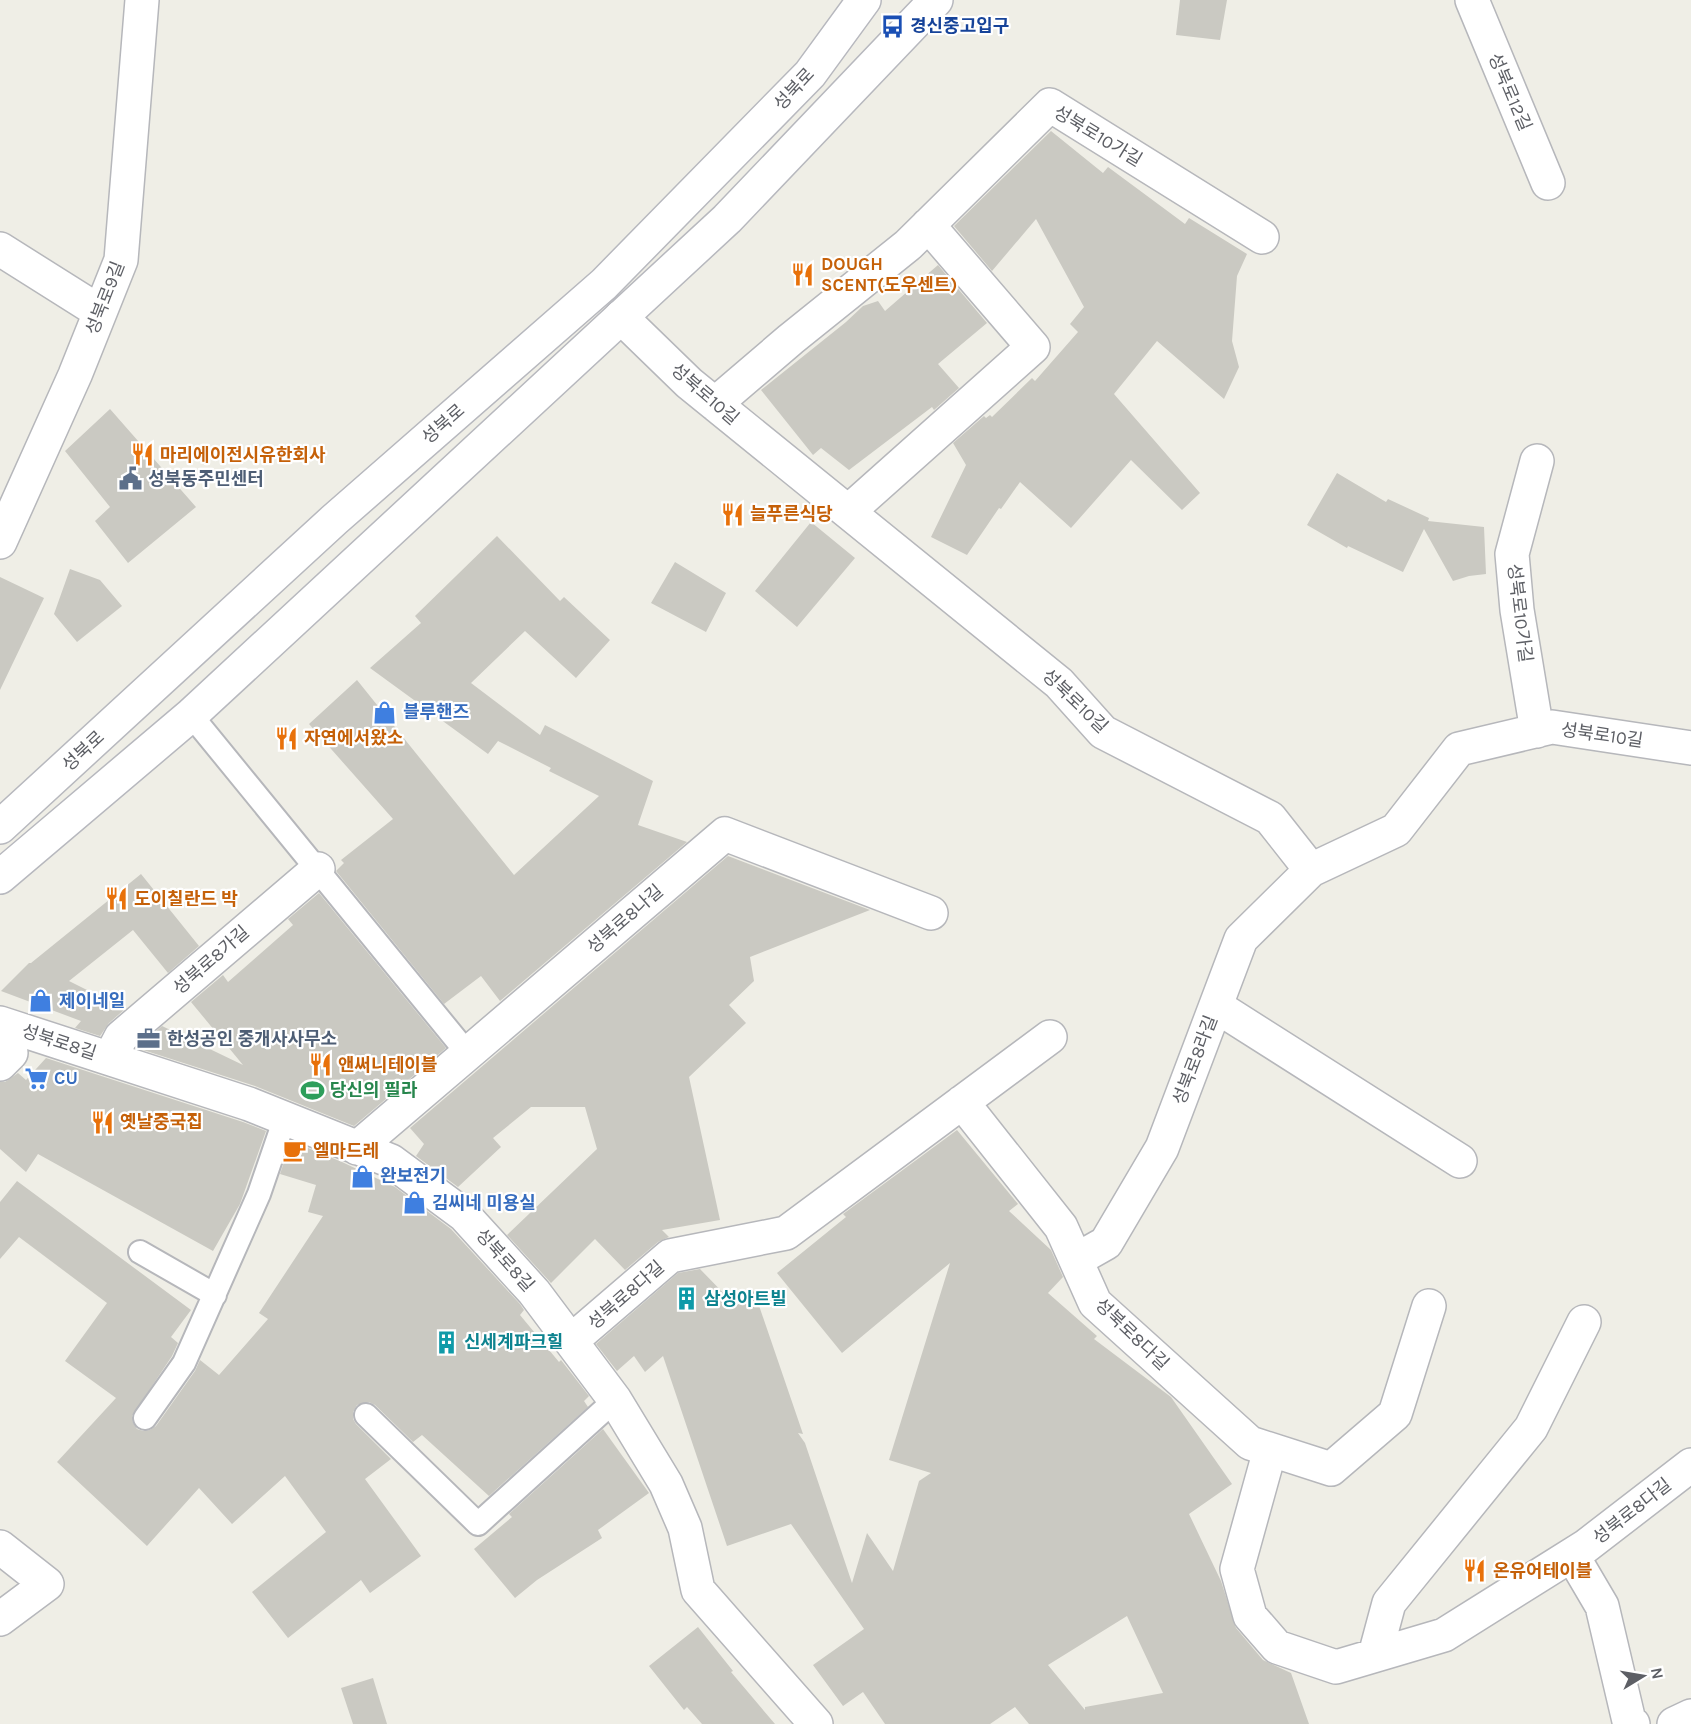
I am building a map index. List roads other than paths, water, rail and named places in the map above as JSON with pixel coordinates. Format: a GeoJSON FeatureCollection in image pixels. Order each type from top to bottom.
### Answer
{"type":"FeatureCollection","features":[{"type":"Feature","properties":{"kind":"street","name":"성북로9길"},"geometry":{"type":"LineString","coordinates":[[0,542],[75,375],[121,260],[142,0]]}},
{"type":"Feature","properties":{"kind":"street","name":"성북로"},"geometry":{"type":"LineString","coordinates":[[0,827],[325,528],[604,284],[810,74],[864,0]]}},
{"type":"Feature","properties":{"kind":"street"},"geometry":{"type":"LineString","coordinates":[[0,877],[191,715],[727,219],[936,0]]}},
{"type":"Feature","properties":{"kind":"street","name":"성북로12길"},"geometry":{"type":"LineString","coordinates":[[1472,0],[1548,183]]}},
{"type":"Feature","properties":{"kind":"street","name":"성북로10가길"},"geometry":{"type":"LineString","coordinates":[[715,404],[791,339],[908,245],[1050,105],[1262,237]]}},
{"type":"Feature","properties":{"kind":"street"},"geometry":{"type":"LineString","coordinates":[[849,511],[1033,347],[928,225]]}},
{"type":"Feature","properties":{"kind":"street"},"geometry":{"type":"LineString","coordinates":[[0,249],[100,312]]}},
{"type":"Feature","properties":{"kind":"street","name":"성북로10길"},"geometry":{"type":"LineString","coordinates":[[621,317],[689,383],[1059,683],[1103,732],[1269,818],[1311,870]]}},
{"type":"Feature","properties":{"kind":"street","name":"성북로10가길"},"geometry":{"type":"LineString","coordinates":[[1537,461],[1512,554],[1517,610],[1537,731]]}},
{"type":"Feature","properties":{"kind":"street","name":"성북로10길"},"geometry":{"type":"LineString","coordinates":[[1216,1006],[1241,939],[1311,870],[1396,830],[1459,749],[1552,727],[1691,748]]}},
{"type":"Feature","properties":{"kind":"street","name":"성북로8나길"},"geometry":{"type":"LineString","coordinates":[[357,1148],[725,834],[932,913]]}},
{"type":"Feature","properties":{"kind":"street","name":"성북로8가길"},"geometry":{"type":"LineString","coordinates":[[110,1058],[121,1037],[318,868]]}},
{"type":"Feature","properties":{"kind":"street","name":"성북로8라길"},"geometry":{"type":"LineString","coordinates":[[1076,1260],[1106,1243],[1162,1148],[1216,1006],[1460,1161]]}},
{"type":"Feature","properties":{"kind":"street","name":"성북로8길"},"geometry":{"type":"LineString","coordinates":[[0,1023],[249,1104],[391,1161],[465,1215],[534,1292],[615,1400],[666,1484],[685,1528],[698,1590],[816,1724]]}},
{"type":"Feature","properties":{"kind":"street","name":"성북로8다길"},"geometry":{"type":"LineString","coordinates":[[571,1341],[670,1256],[786,1233],[1050,1037]]}},
{"type":"Feature","properties":{"kind":"street"},"geometry":{"type":"LineString","coordinates":[[0,1042],[11,1053],[0,1064]]}},
{"type":"Feature","properties":{"kind":"street","name":"성북로8다길"},"geometry":{"type":"LineString","coordinates":[[962,1102],[1061,1227],[1095,1303],[1250,1443],[1331,1469],[1395,1414],[1429,1306]]}},
{"type":"Feature","properties":{"kind":"street"},"geometry":{"type":"LineString","coordinates":[[1375,1656],[1389,1603],[1531,1428],[1584,1322]]}},
{"type":"Feature","properties":{"kind":"street","name":"성북로8다길"},"geometry":{"type":"LineString","coordinates":[[1270,1450],[1237,1569],[1250,1616],[1277,1647],[1336,1667],[1444,1635],[1572,1555],[1691,1465]]}},
{"type":"Feature","properties":{"kind":"street"},"geometry":{"type":"LineString","coordinates":[[0,1547],[47,1584],[0,1619]]}},
{"type":"Feature","properties":{"kind":"street"},"geometry":{"type":"LineString","coordinates":[[1572,1555],[1602,1606],[1629,1721],[1633,1724]]}},
{"type":"Feature","properties":{"kind":"street"},"geometry":{"type":"LineString","coordinates":[[1674,1724],[1691,1716]]}},
{"type":"Feature","properties":{"kind":"lane"},"geometry":{"type":"LineString","coordinates":[[191,715],[468,1054]]}},
{"type":"Feature","properties":{"kind":"lane"},"geometry":{"type":"LineString","coordinates":[[145,1418],[184,1363],[259,1194],[285,1118]]}},
{"type":"Feature","properties":{"kind":"lane"},"geometry":{"type":"LineString","coordinates":[[140,1252],[215,1295]]}},
{"type":"Feature","properties":{"kind":"lane"},"geometry":{"type":"LineString","coordinates":[[366,1415],[478,1524],[615,1400]]}},
{"type":"Feature","properties":{"kind":"place","name":"경신중고입구"},"geometry":{"type":"Point","coordinates":[892,26]}},
{"type":"Feature","properties":{"kind":"place","name":"DOUGH SCENT(도우센트)"},"geometry":{"type":"Point","coordinates":[803,274]}},
{"type":"Feature","properties":{"kind":"place","name":"마리에이전시유한회사"},"geometry":{"type":"Point","coordinates":[142,455]}},
{"type":"Feature","properties":{"kind":"place","name":"성북동주민센터"},"geometry":{"type":"Point","coordinates":[130,479]}},
{"type":"Feature","properties":{"kind":"place","name":"늘푸른식당"},"geometry":{"type":"Point","coordinates":[732,514]}},
{"type":"Feature","properties":{"kind":"place","name":"블루핸즈"},"geometry":{"type":"Point","coordinates":[385,712]}},
{"type":"Feature","properties":{"kind":"place","name":"자연에서왔소"},"geometry":{"type":"Point","coordinates":[286,738]}},
{"type":"Feature","properties":{"kind":"place","name":"도이칠란드 박"},"geometry":{"type":"Point","coordinates":[116,899]}},
{"type":"Feature","properties":{"kind":"place","name":"제이네일"},"geometry":{"type":"Point","coordinates":[41,1001]}},
{"type":"Feature","properties":{"kind":"place","name":"한성공인 중개사사무소"},"geometry":{"type":"Point","coordinates":[149,1039]}},
{"type":"Feature","properties":{"kind":"place","name":"앤써니테이블"},"geometry":{"type":"Point","coordinates":[320,1065]}},
{"type":"Feature","properties":{"kind":"place","name":"CU"},"geometry":{"type":"Point","coordinates":[36,1078]}},
{"type":"Feature","properties":{"kind":"place","name":"당신의 필라"},"geometry":{"type":"Point","coordinates":[312,1090]}},
{"type":"Feature","properties":{"kind":"place","name":"옛날중국집"},"geometry":{"type":"Point","coordinates":[102,1122]}},
{"type":"Feature","properties":{"kind":"place","name":"엘마드레"},"geometry":{"type":"Point","coordinates":[295,1151]}},
{"type":"Feature","properties":{"kind":"place","name":"완보전기"},"geometry":{"type":"Point","coordinates":[362,1176]}},
{"type":"Feature","properties":{"kind":"place","name":"김씨네 미용실"},"geometry":{"type":"Point","coordinates":[414,1203]}},
{"type":"Feature","properties":{"kind":"place","name":"삼성아트빌"},"geometry":{"type":"Point","coordinates":[686,1299]}},
{"type":"Feature","properties":{"kind":"place","name":"신세계파크힐"},"geometry":{"type":"Point","coordinates":[446,1342]}},
{"type":"Feature","properties":{"kind":"place","name":"온유어테이블"},"geometry":{"type":"Point","coordinates":[1475,1571]}}]}
